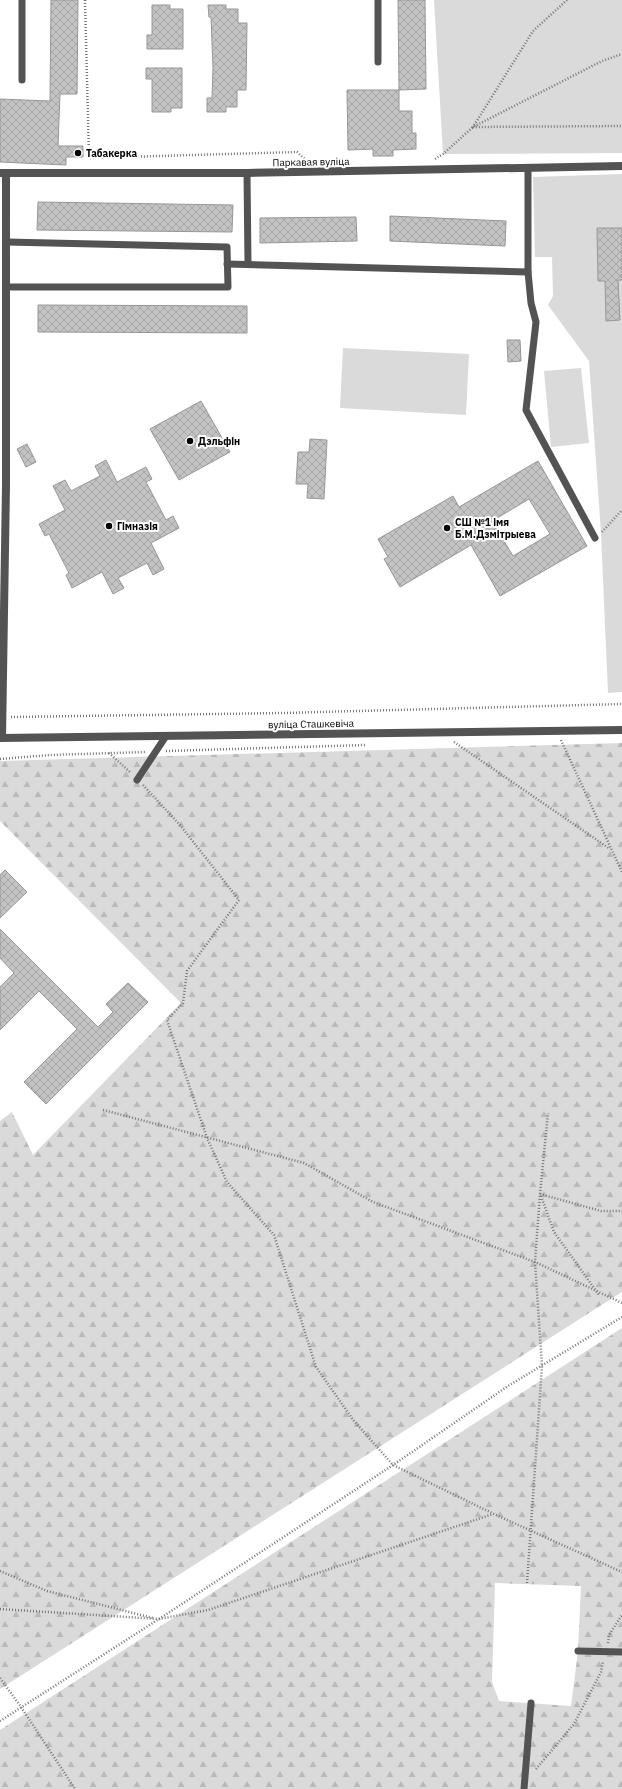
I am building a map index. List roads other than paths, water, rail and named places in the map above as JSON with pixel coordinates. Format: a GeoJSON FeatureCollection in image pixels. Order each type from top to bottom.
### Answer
{"type":"FeatureCollection","features":[{"type":"Feature","properties":{"kind":"street","name":"Паркавая вуліца"},"geometry":{"type":"LineString","coordinates":[[3,173],[247,173],[622,166]]}},
{"type":"Feature","properties":{"kind":"street"},"geometry":{"type":"LineString","coordinates":[[1,738],[3,717],[3,396],[6,287],[3,173]]}},
{"type":"Feature","properties":{"kind":"street","name":"вуліца Сташкевіча"},"geometry":{"type":"LineString","coordinates":[[1,738],[622,730]]}},
{"type":"Feature","properties":{"kind":"lane"},"geometry":{"type":"LineString","coordinates":[[22,0],[22,80]]}},
{"type":"Feature","properties":{"kind":"lane"},"geometry":{"type":"LineString","coordinates":[[378,0],[378,62]]}},
{"type":"Feature","properties":{"kind":"lane"},"geometry":{"type":"LineString","coordinates":[[528,168],[528,272],[536,322],[526,410],[596,538]]}},
{"type":"Feature","properties":{"kind":"lane"},"geometry":{"type":"LineString","coordinates":[[247,173],[248,264]]}},
{"type":"Feature","properties":{"kind":"lane"},"geometry":{"type":"LineString","coordinates":[[6,242],[227,247],[228,287],[6,287]]}},
{"type":"Feature","properties":{"kind":"lane"},"geometry":{"type":"LineString","coordinates":[[227,264],[528,272]]}},
{"type":"Feature","properties":{"kind":"lane"},"geometry":{"type":"LineString","coordinates":[[137,780],[166,736]]}},
{"type":"Feature","properties":{"kind":"lane"},"geometry":{"type":"LineString","coordinates":[[578,1651],[622,1652]]}},
{"type":"Feature","properties":{"kind":"lane"},"geometry":{"type":"LineString","coordinates":[[524,1786],[531,1703]]}},
{"type":"Feature","properties":{"kind":"place","name":"Табакерка"},"geometry":{"type":"Point","coordinates":[78,153]}},
{"type":"Feature","properties":{"kind":"place","name":"Дэльфін"},"geometry":{"type":"Point","coordinates":[190,441]}},
{"type":"Feature","properties":{"kind":"place","name":"Гімназія"},"geometry":{"type":"Point","coordinates":[109,526]}},
{"type":"Feature","properties":{"kind":"place","name":"СШ №1 імя Б.М.Дзмітрыева"},"geometry":{"type":"Point","coordinates":[447,528]}}]}
